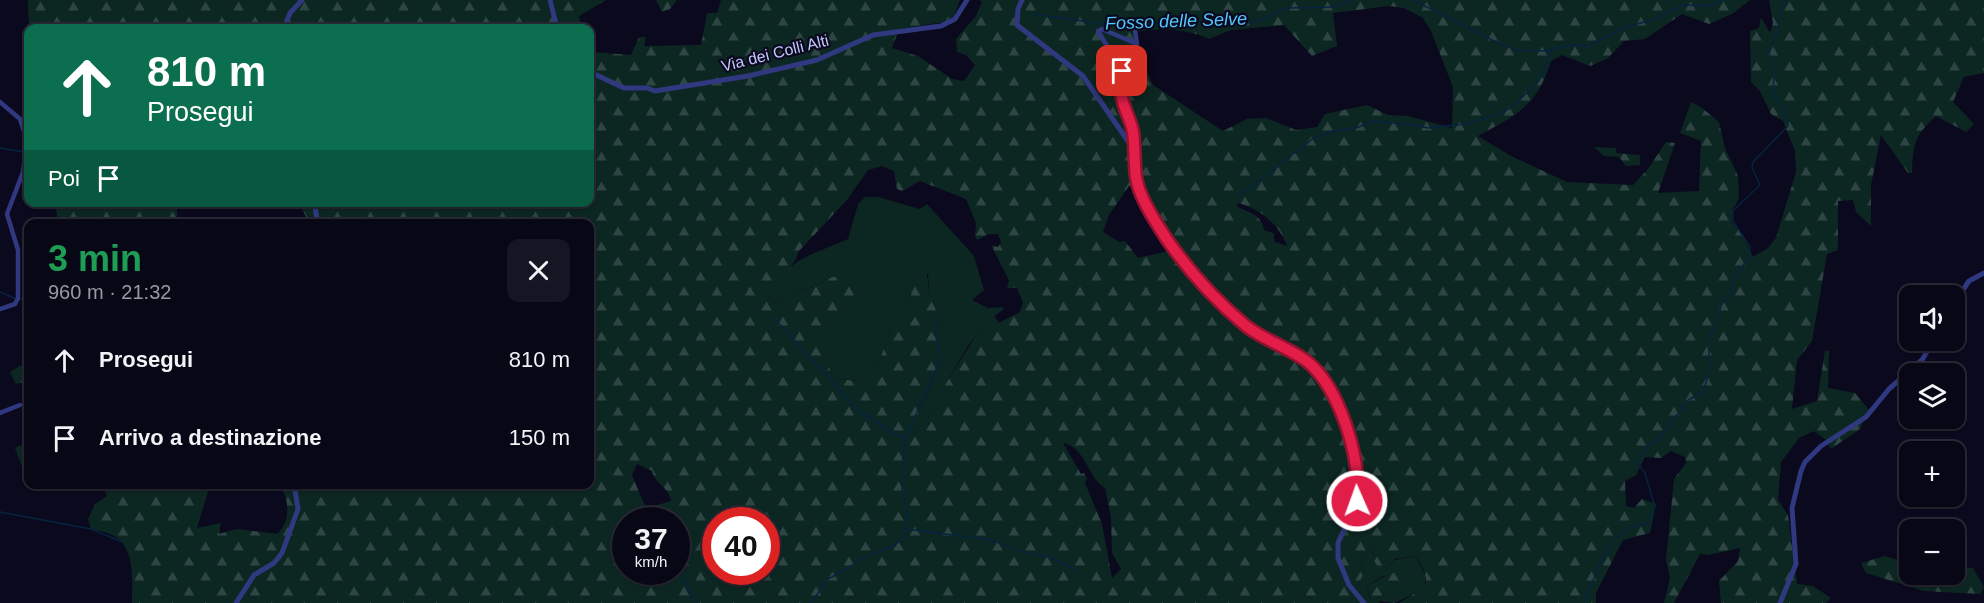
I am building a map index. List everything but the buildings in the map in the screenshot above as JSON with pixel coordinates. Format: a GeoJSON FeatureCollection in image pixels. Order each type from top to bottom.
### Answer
{"type":"FeatureCollection","features":[{"type":"Feature","properties":{"kind":"street"},"geometry":{"type":"LineString","coordinates":[[286,24],[290,12],[302,0]]}},
{"type":"Feature","properties":{"kind":"street"},"geometry":{"type":"LineString","coordinates":[[550,0],[556,24]]}},
{"type":"Feature","properties":{"kind":"street","name":"Via dei Colli Alti"},"geometry":{"type":"LineString","coordinates":[[594,74],[624,88],[647,88],[655,91],[674,90],[686,84],[748,76],[817,60],[873,35],[949,23],[961,12],[966,0]]}},
{"type":"Feature","properties":{"kind":"street"},"geometry":{"type":"LineString","coordinates":[[1022,0],[1018,9],[1017,25],[1083,76],[1132,147]]}},
{"type":"Feature","properties":{"kind":"street"},"geometry":{"type":"LineString","coordinates":[[1136,30],[1137,44],[1098,28],[1122,71],[1124,79],[1121,92],[1133,129],[1132,147],[1139,189],[1165,236],[1185,264],[1248,327],[1304,359],[1318,371],[1335,396],[1351,445],[1359,489],[1353,512],[1338,543],[1338,558],[1349,585],[1364,603]]}},
{"type":"Feature","properties":{"kind":"street"},"geometry":{"type":"LineString","coordinates":[[0,102],[20,119],[24,132]]}},
{"type":"Feature","properties":{"kind":"street"},"geometry":{"type":"LineString","coordinates":[[0,309],[18,299],[18,250],[7,214],[24,164]]}},
{"type":"Feature","properties":{"kind":"street"},"geometry":{"type":"LineString","coordinates":[[1965,287],[1969,281],[1984,273]]}},
{"type":"Feature","properties":{"kind":"street"},"geometry":{"type":"LineString","coordinates":[[1780,603],[1796,564],[1792,508],[1805,462],[1821,446],[1866,417],[1889,389],[1922,360],[1927,351]]}},
{"type":"Feature","properties":{"kind":"street"},"geometry":{"type":"LineString","coordinates":[[0,413],[20,405]]}},
{"type":"Feature","properties":{"kind":"street"},"geometry":{"type":"LineString","coordinates":[[236,603],[254,575],[274,563],[282,553],[298,509],[295,489]]}},
{"type":"Feature","properties":{"kind":"green space"},"geometry":{"type":"Polygon","coordinates":[[[28,0],[606,0],[579,16],[581,24],[29,24],[28,0]]]}},
{"type":"Feature","properties":{"kind":"green space"},"geometry":{"type":"Polygon","coordinates":[[[656,0],[677,0],[670,9],[662,12],[656,0]]]}},
{"type":"Feature","properties":{"kind":"green space"},"geometry":{"type":"Polygon","coordinates":[[[721,0],[960,0],[954,16],[944,22],[899,29],[892,48],[918,56],[952,79],[964,81],[975,65],[966,55],[957,52],[956,39],[976,16],[982,2],[979,0],[1750,0],[1732,14],[1709,24],[1682,14],[1645,39],[1624,41],[1608,58],[1590,66],[1562,55],[1551,61],[1539,89],[1524,107],[1478,136],[1511,156],[1567,182],[1633,185],[1648,169],[1666,142],[1675,143],[1658,193],[1699,191],[1701,141],[1680,133],[1691,102],[1719,122],[1725,148],[1738,176],[1739,198],[1733,209],[1732,222],[1743,236],[1753,257],[1768,248],[1776,238],[1796,172],[1795,151],[1783,121],[1771,114],[1760,91],[1751,82],[1750,31],[1759,28],[1761,17],[1770,33],[1773,23],[1769,0],[1984,0],[1984,73],[1964,77],[1953,102],[1974,124],[1966,132],[1936,116],[1923,129],[1916,141],[1912,173],[1908,173],[1881,135],[1871,185],[1871,226],[1856,212],[1853,200],[1838,201],[1838,250],[1827,254],[1812,341],[1797,360],[1792,409],[1817,401],[1825,351],[1829,351],[1828,388],[1855,393],[1869,410],[1860,429],[1831,449],[1826,440],[1814,431],[1799,438],[1781,462],[1778,500],[1788,515],[1797,584],[1813,586],[1831,598],[1826,603],[1721,603],[1719,581],[1738,561],[1740,548],[1708,555],[1700,554],[1674,603],[1664,603],[1670,578],[1666,560],[1674,479],[1686,463],[1685,457],[1671,451],[1661,458],[1645,457],[1636,475],[1625,481],[1626,506],[1634,508],[1642,499],[1656,504],[1650,533],[1623,540],[1596,593],[1596,603],[1399,603],[1425,587],[1425,575],[1420,563],[1416,556],[1394,559],[1389,567],[1379,569],[1373,559],[1375,555],[1369,549],[1361,558],[1364,572],[1357,588],[1367,592],[1370,603],[132,603],[131,566],[126,549],[121,541],[112,535],[91,529],[88,519],[95,504],[107,496],[104,489],[211,489],[197,528],[221,523],[219,534],[237,529],[278,534],[287,516],[286,498],[283,489],[594,489],[594,219],[308,219],[300,207],[594,207],[594,52],[631,55],[639,37],[646,37],[644,46],[701,45],[707,13],[717,13],[721,0]],[[1389,6],[1333,13],[1337,46],[1312,56],[1284,25],[1231,30],[1209,39],[1172,30],[1134,32],[1139,54],[1153,85],[1223,131],[1247,119],[1266,118],[1296,130],[1317,127],[1325,114],[1367,105],[1388,115],[1408,116],[1452,128],[1453,87],[1431,31],[1423,18],[1404,8],[1389,6]],[[882,166],[868,170],[846,201],[798,252],[793,264],[775,284],[768,296],[776,304],[798,290],[814,287],[832,277],[855,278],[858,286],[856,299],[829,326],[826,357],[833,378],[856,381],[878,364],[891,329],[906,312],[919,267],[926,266],[929,295],[935,307],[943,347],[942,363],[935,373],[920,411],[911,424],[914,435],[939,403],[945,385],[977,334],[1020,312],[1023,303],[1017,288],[1007,288],[1009,280],[991,245],[998,247],[1001,242],[998,234],[989,234],[977,240],[976,223],[966,199],[920,181],[902,191],[897,189],[894,171],[882,166]],[[1141,185],[1129,186],[1109,215],[1103,232],[1119,242],[1125,241],[1138,258],[1177,249],[1141,185]],[[1237,203],[1238,207],[1258,217],[1264,230],[1273,233],[1275,242],[1287,246],[1274,224],[1253,208],[1237,203]],[[1063,443],[1081,474],[1084,473],[1087,479],[1085,483],[1102,524],[1112,578],[1121,569],[1112,553],[1111,517],[1105,488],[1094,478],[1077,450],[1063,443]]]}},
{"type":"Feature","properties":{"kind":"green space"},"geometry":{"type":"Polygon","coordinates":[[[1594,147],[1616,148],[1616,153],[1640,155],[1640,165],[1626,166],[1619,157],[1604,156],[1594,147]]]}},
{"type":"Feature","properties":{"kind":"green space"},"geometry":{"type":"Polygon","coordinates":[[[865,197],[878,197],[920,209],[927,204],[974,256],[984,290],[972,300],[988,308],[1003,307],[1003,310],[994,316],[999,323],[977,334],[968,346],[945,385],[939,403],[914,435],[911,424],[920,411],[935,373],[942,363],[939,326],[929,295],[928,273],[911,294],[906,313],[891,329],[878,364],[857,381],[833,378],[826,357],[828,326],[840,315],[855,279],[832,277],[814,287],[798,290],[776,304],[768,296],[774,284],[791,266],[848,239],[858,204],[865,197]]]}},
{"type":"Feature","properties":{"kind":"green space"},"geometry":{"type":"Polygon","coordinates":[[[56,207],[177,207],[177,219],[58,219],[56,207]]]}},
{"type":"Feature","properties":{"kind":"green space"},"geometry":{"type":"Polygon","coordinates":[[[24,363],[24,382],[16,384],[10,372],[24,363]]]}},
{"type":"Feature","properties":{"kind":"green space"},"geometry":{"type":"Polygon","coordinates":[[[24,444],[24,466],[22,467],[15,448],[24,444]]]}},
{"type":"Feature","properties":{"kind":"green space"},"geometry":{"type":"Polygon","coordinates":[[[1369,549],[1375,556],[1379,569],[1389,567],[1394,560],[1416,556],[1425,575],[1425,588],[1395,603],[1410,582],[1403,574],[1383,576],[1367,586],[1370,599],[1377,599],[1380,603],[1370,603],[1367,593],[1357,588],[1364,571],[1361,558],[1369,549]]]}},
{"type":"Feature","properties":{"kind":"green space"},"geometry":{"type":"Polygon","coordinates":[[[1885,556],[1899,561],[1899,583],[1866,573],[1861,563],[1885,556]]]}},
{"type":"Feature","properties":{"kind":"green space"},"geometry":{"type":"Polygon","coordinates":[[[1965,568],[1973,568],[1984,587],[1980,594],[1924,591],[1905,585],[1965,585],[1965,568]]]}},
{"type":"Feature","properties":{"kind":"green space"},"geometry":{"type":"Polygon","coordinates":[[[1391,573],[1403,574],[1410,585],[1395,603],[1371,600],[1367,586],[1391,573]]]}},
{"type":"Feature","properties":{"kind":"waterway","name":"Fosso delle Selve"},"geometry":{"type":"LineString","coordinates":[[1034,14],[1117,26],[1189,22],[1245,23],[1258,21],[1288,8],[1334,7],[1352,0]]}},
{"type":"Feature","properties":{"kind":"waterway","name":"Fosso delle Selve"},"geometry":{"type":"LineString","coordinates":[[1413,0],[1498,43],[1517,50],[1544,51],[1568,45],[1588,46],[1621,29],[1657,18],[1684,5],[1706,6],[1723,0]]}},
{"type":"Feature","properties":{"kind":"waterway"},"geometry":{"type":"LineString","coordinates":[[1584,603],[1610,546],[1626,529],[1647,523],[1655,507],[1645,473],[1637,463],[1649,444],[1660,438],[1688,400],[1704,392],[1710,363],[1708,343],[1722,304],[1731,294],[1734,279],[1750,255],[1750,247],[1733,221],[1733,211],[1760,185],[1752,168],[1753,162],[1788,126],[1784,110],[1774,95],[1773,66],[1769,53],[1779,28],[1783,0]]}},
{"type":"Feature","properties":{"kind":"waterway"},"geometry":{"type":"LineString","coordinates":[[1238,197],[1275,169],[1288,156],[1301,150],[1312,139],[1329,132],[1356,128],[1374,121],[1428,128],[1465,124],[1494,116],[1514,106],[1543,75],[1550,50]]}},
{"type":"Feature","properties":{"kind":"waterway"},"geometry":{"type":"LineString","coordinates":[[0,148],[23,152]]}},
{"type":"Feature","properties":{"kind":"waterway"},"geometry":{"type":"LineString","coordinates":[[0,292],[16,299]]}},
{"type":"Feature","properties":{"kind":"waterway"},"geometry":{"type":"LineString","coordinates":[[20,299],[24,300]]}},
{"type":"Feature","properties":{"kind":"waterway"},"geometry":{"type":"LineString","coordinates":[[774,318],[860,412],[904,439]]}},
{"type":"Feature","properties":{"kind":"waterway"},"geometry":{"type":"LineString","coordinates":[[811,603],[828,579],[849,568],[859,559],[894,546],[905,536],[907,512],[902,489],[903,456],[907,435],[940,360],[935,318]]}},
{"type":"Feature","properties":{"kind":"waterway"},"geometry":{"type":"LineString","coordinates":[[0,512],[91,529],[122,542]]}},
{"type":"Feature","properties":{"kind":"waterway"},"geometry":{"type":"LineString","coordinates":[[907,529],[991,540],[1020,551],[1053,558],[1074,570]]}},
{"type":"Feature","properties":{"kind":"waterway"},"geometry":{"type":"LineString","coordinates":[[687,585],[695,603]]}},
{"type":"Feature","properties":{"kind":"route"},"geometry":{"type":"LineString","coordinates":[[1122,71],[1124,79],[1121,92],[1133,129],[1132,147],[1139,189],[1165,236],[1185,264],[1228,310],[1248,327],[1304,359],[1328,384],[1335,396],[1351,445],[1359,489],[1357,501]]}}]}
